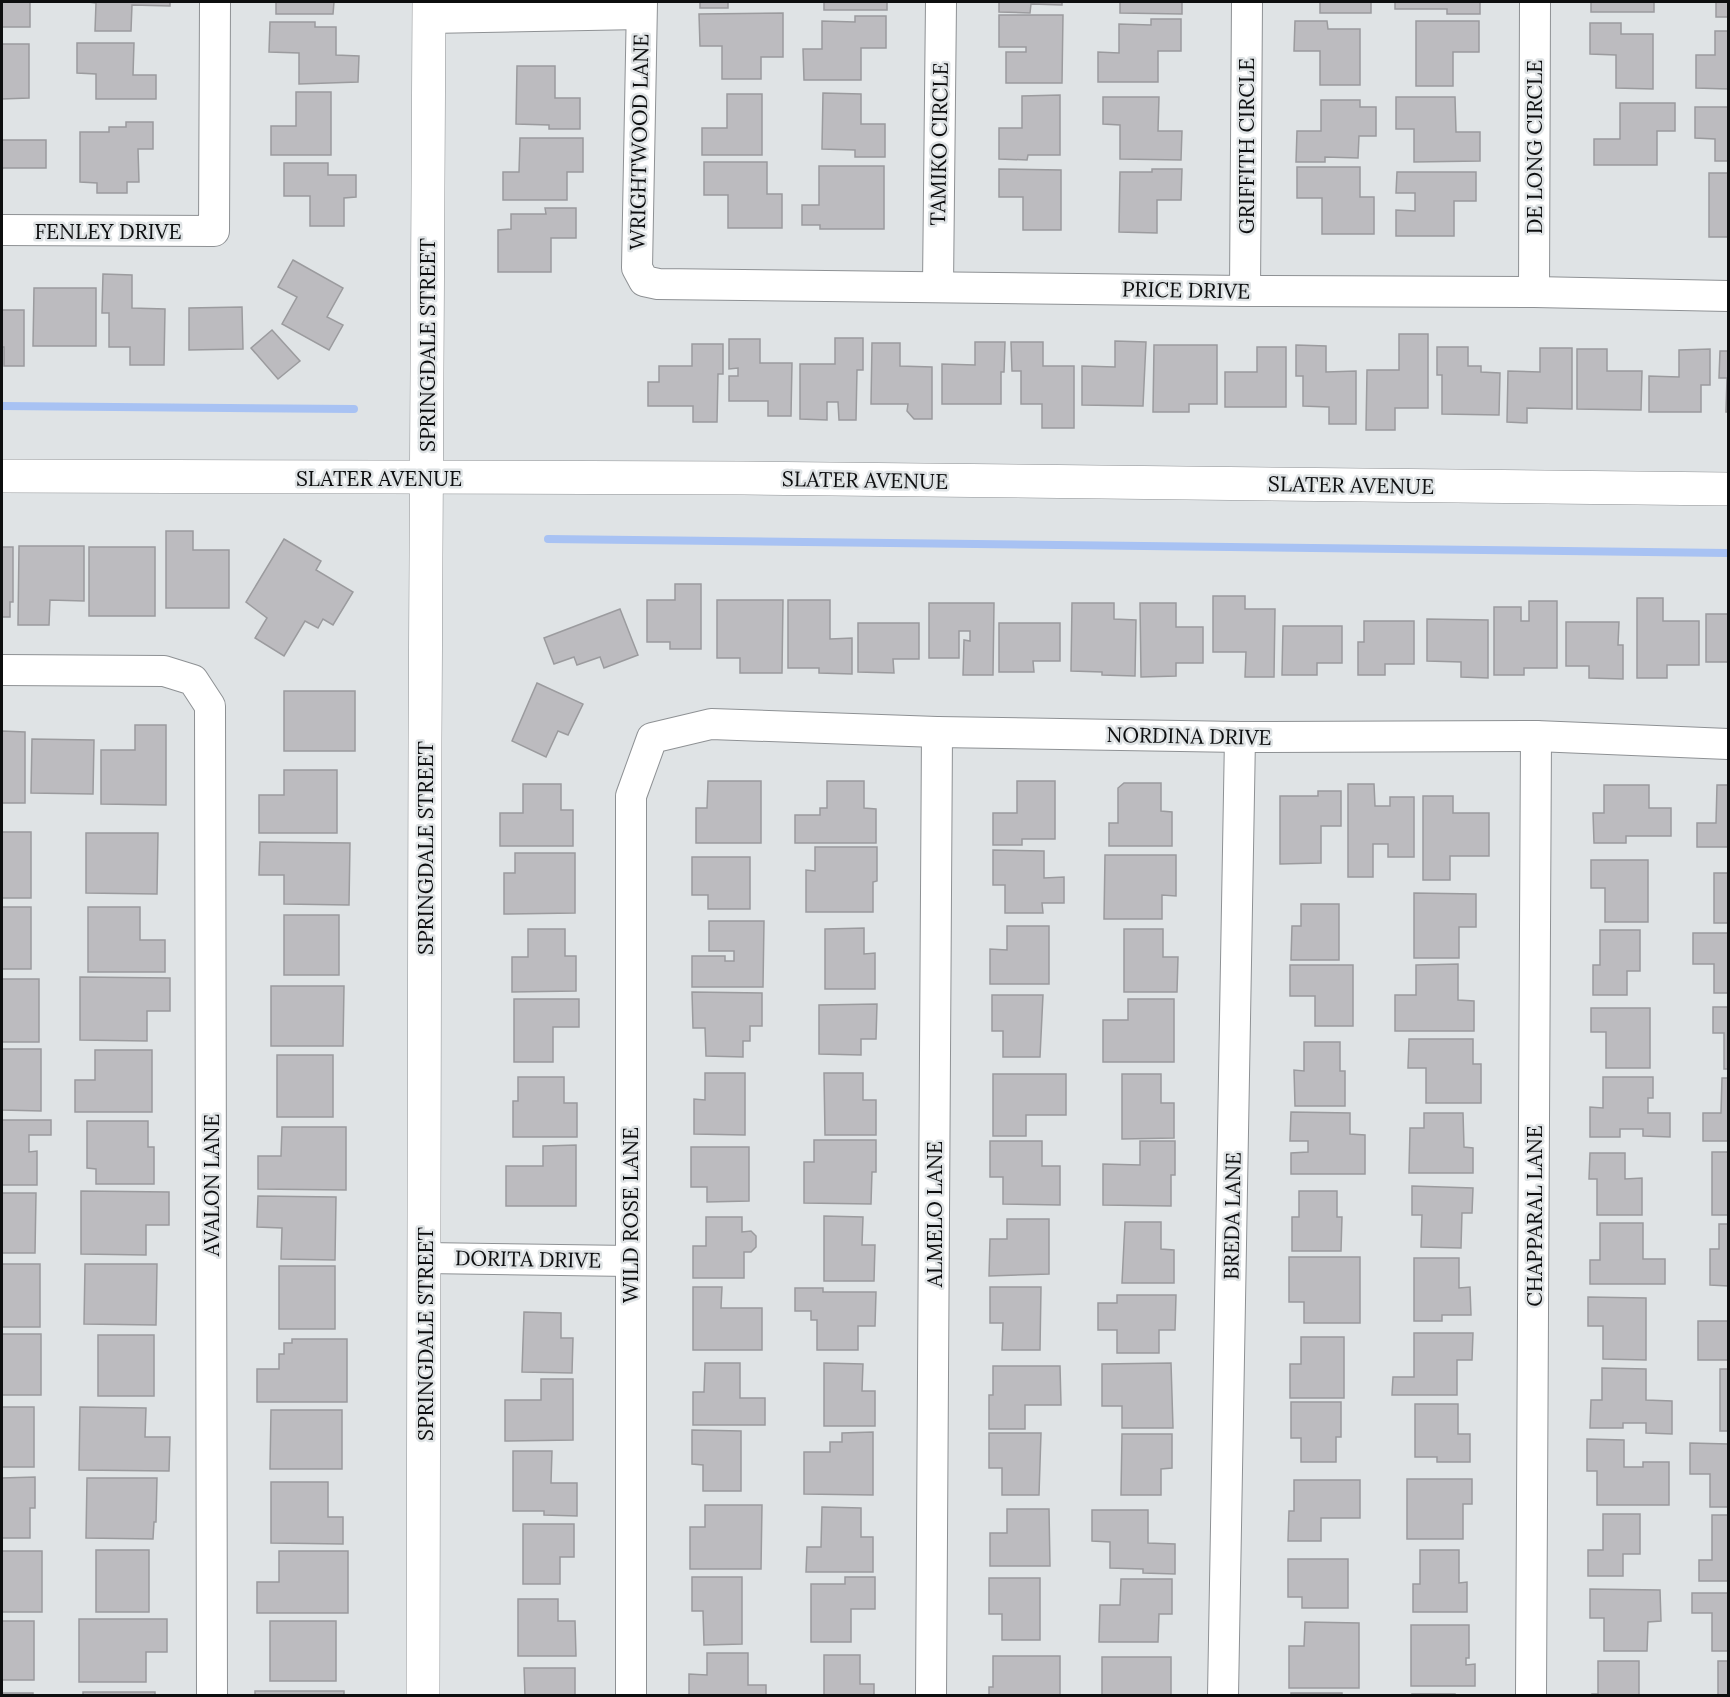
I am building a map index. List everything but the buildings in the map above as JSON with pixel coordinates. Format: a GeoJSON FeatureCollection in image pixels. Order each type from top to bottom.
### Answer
{"type":"FeatureCollection","features":[{"type":"Feature","properties":{"kind":"street","name":"FENLEY DRIVE"},"geometry":{"type":"LineString","coordinates":[[2,230],[214,231],[215,2]]}},
{"type":"Feature","properties":{"kind":"street","name":"TAMIKO CIRCLE"},"geometry":{"type":"LineString","coordinates":[[938,286],[941,2]]}},
{"type":"Feature","properties":{"kind":"street","name":"GRIFFITH CIRCLE"},"geometry":{"type":"LineString","coordinates":[[1245,291],[1247,2]]}},
{"type":"Feature","properties":{"kind":"street","name":"DE LONG CIRCLE"},"geometry":{"type":"LineString","coordinates":[[1534,292],[1535,2]]}},
{"type":"Feature","properties":{"kind":"street"},"geometry":{"type":"LineString","coordinates":[[429,10],[641,8]]}},
{"type":"Feature","properties":{"kind":"street","name":"WRIGHTWOOD LANE"},"geometry":{"type":"LineString","coordinates":[[641,8],[637,268],[644,281]]}},
{"type":"Feature","properties":{"kind":"street","name":"SPRINGDALE STREET"},"geometry":{"type":"LineString","coordinates":[[423,1695],[429,10]]}},
{"type":"Feature","properties":{"kind":"street","name":"PRICE DRIVE"},"geometry":{"type":"LineString","coordinates":[[644,281],[657,284],[1534,292],[1728,296]]}},
{"type":"Feature","properties":{"kind":"street","name":"SLATER AVENUE"},"geometry":{"type":"LineString","coordinates":[[2,476],[743,478],[1728,489]]}},
{"type":"Feature","properties":{"kind":"street","name":"AVALON LANE"},"geometry":{"type":"LineString","coordinates":[[2,670],[164,671],[193,680],[210,706],[212,1695]]}},
{"type":"Feature","properties":{"kind":"street","name":"NORDINA DRIVE"},"geometry":{"type":"LineString","coordinates":[[652,738],[711,724],[937,732],[1240,737],[1536,736],[1728,744]]}},
{"type":"Feature","properties":{"kind":"street","name":"ALMELO LANE"},"geometry":{"type":"LineString","coordinates":[[931,1695],[937,732]]}},
{"type":"Feature","properties":{"kind":"street","name":"CHAPPARAL LANE"},"geometry":{"type":"LineString","coordinates":[[1531,1695],[1536,736]]}},
{"type":"Feature","properties":{"kind":"street","name":"BREDA LANE"},"geometry":{"type":"LineString","coordinates":[[1223,1695],[1240,737]]}},
{"type":"Feature","properties":{"kind":"street","name":"WILD ROSE LANE"},"geometry":{"type":"LineString","coordinates":[[631,1695],[631,796],[652,738]]}},
{"type":"Feature","properties":{"kind":"street","name":"DORITA DRIVE"},"geometry":{"type":"LineString","coordinates":[[425,1258],[630,1261]]}},
{"type":"Feature","properties":{"kind":"waterway"},"geometry":{"type":"LineString","coordinates":[[2,406],[354,409]]}},
{"type":"Feature","properties":{"kind":"waterway"},"geometry":{"type":"LineString","coordinates":[[548,539],[1728,553]]}}]}
